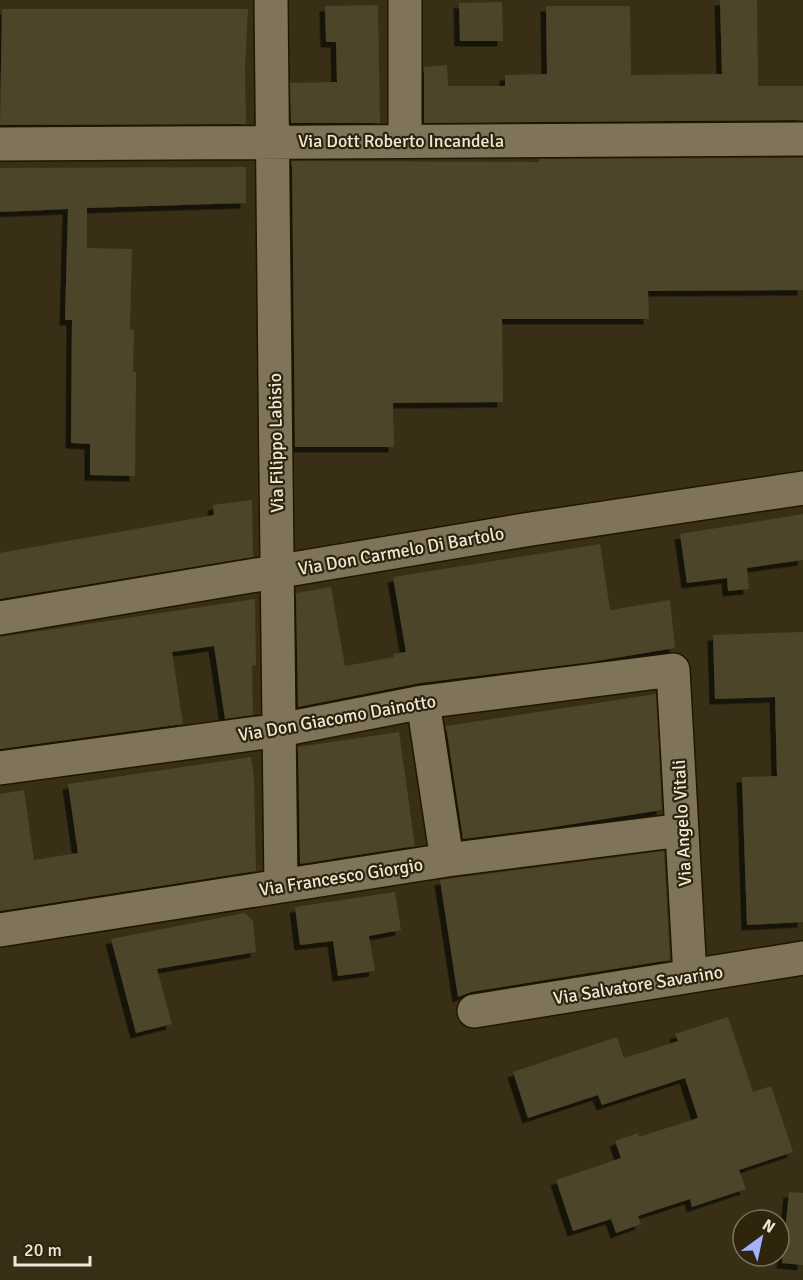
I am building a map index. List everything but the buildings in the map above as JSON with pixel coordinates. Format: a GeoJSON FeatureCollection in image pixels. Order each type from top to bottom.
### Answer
{"type":"FeatureCollection","features":[{"type":"Feature","properties":{"kind":"street","name":"Via Filippo Labisio"},"geometry":{"type":"LineString","coordinates":[[271,0],[281,886]]}},
{"type":"Feature","properties":{"kind":"street"},"geometry":{"type":"LineString","coordinates":[[405,0],[405,141]]}},
{"type":"Feature","properties":{"kind":"street","name":"Via Dott Roberto Incandela"},"geometry":{"type":"LineString","coordinates":[[0,144],[803,139]]}},
{"type":"Feature","properties":{"kind":"street","name":"Via Don Carmelo Di Bartolo"},"geometry":{"type":"LineString","coordinates":[[0,618],[531,529],[803,488]]}},
{"type":"Feature","properties":{"kind":"street","name":"Via Don Giacomo Dainotto"},"geometry":{"type":"LineString","coordinates":[[0,768],[280,730],[423,702],[673,670]]}},
{"type":"Feature","properties":{"kind":"street","name":"Via Angelo Vitali"},"geometry":{"type":"LineString","coordinates":[[673,670],[690,976]]}},
{"type":"Feature","properties":{"kind":"street"},"geometry":{"type":"LineString","coordinates":[[423,702],[447,860]]}},
{"type":"Feature","properties":{"kind":"street","name":"Via Francesco Giorgio"},"geometry":{"type":"LineString","coordinates":[[0,930],[447,860],[682,830]]}},
{"type":"Feature","properties":{"kind":"street","name":"Via Salvatore Savarino"},"geometry":{"type":"LineString","coordinates":[[474,1011],[803,958]]}}]}
